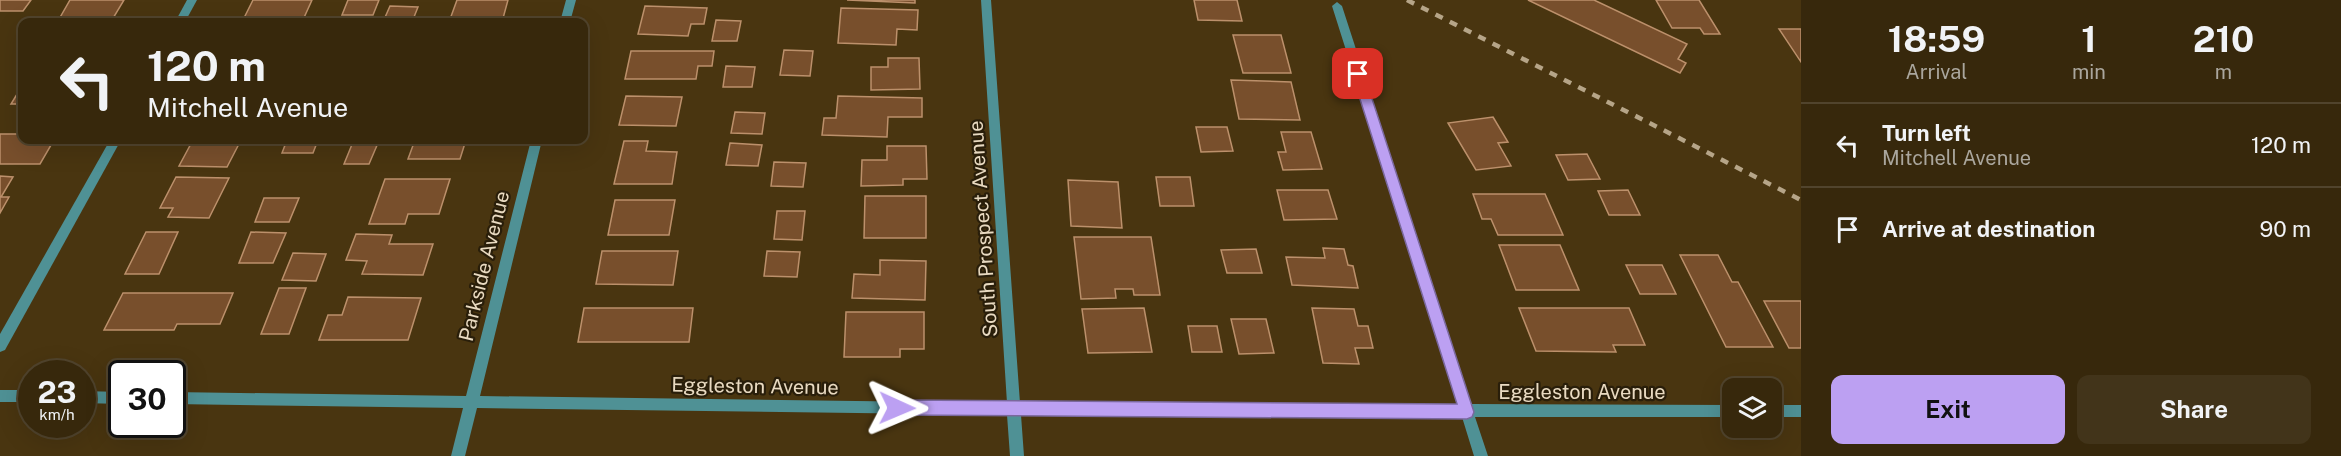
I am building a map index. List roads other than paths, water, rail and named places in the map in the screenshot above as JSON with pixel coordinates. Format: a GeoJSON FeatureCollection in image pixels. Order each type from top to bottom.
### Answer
{"type":"FeatureCollection","features":[{"type":"Feature","properties":{"kind":"street"},"geometry":{"type":"LineString","coordinates":[[182,18],[192,0]]}},
{"type":"Feature","properties":{"kind":"street"},"geometry":{"type":"LineString","coordinates":[[566,18],[571,0]]}},
{"type":"Feature","properties":{"kind":"street","name":"South Prospect Avenue"},"geometry":{"type":"LineString","coordinates":[[986,0],[1017,456]]}},
{"type":"Feature","properties":{"kind":"street"},"geometry":{"type":"LineString","coordinates":[[1337,6],[1481,456]]}},
{"type":"Feature","properties":{"kind":"street"},"geometry":{"type":"LineString","coordinates":[[0,345],[113,144]]}},
{"type":"Feature","properties":{"kind":"street","name":"Parkside Avenue"},"geometry":{"type":"LineString","coordinates":[[458,456],[535,144]]}},
{"type":"Feature","properties":{"kind":"street"},"geometry":{"type":"LineString","coordinates":[[0,396],[18,396]]}},
{"type":"Feature","properties":{"kind":"street","name":"Eggleston Avenue"},"geometry":{"type":"LineString","coordinates":[[186,398],[1015,409],[1722,411]]}},
{"type":"Feature","properties":{"kind":"street"},"geometry":{"type":"LineString","coordinates":[[1782,411],[1801,411]]}},
{"type":"Feature","properties":{"kind":"railway"},"geometry":{"type":"LineString","coordinates":[[1407,0],[1801,200]]}}]}
